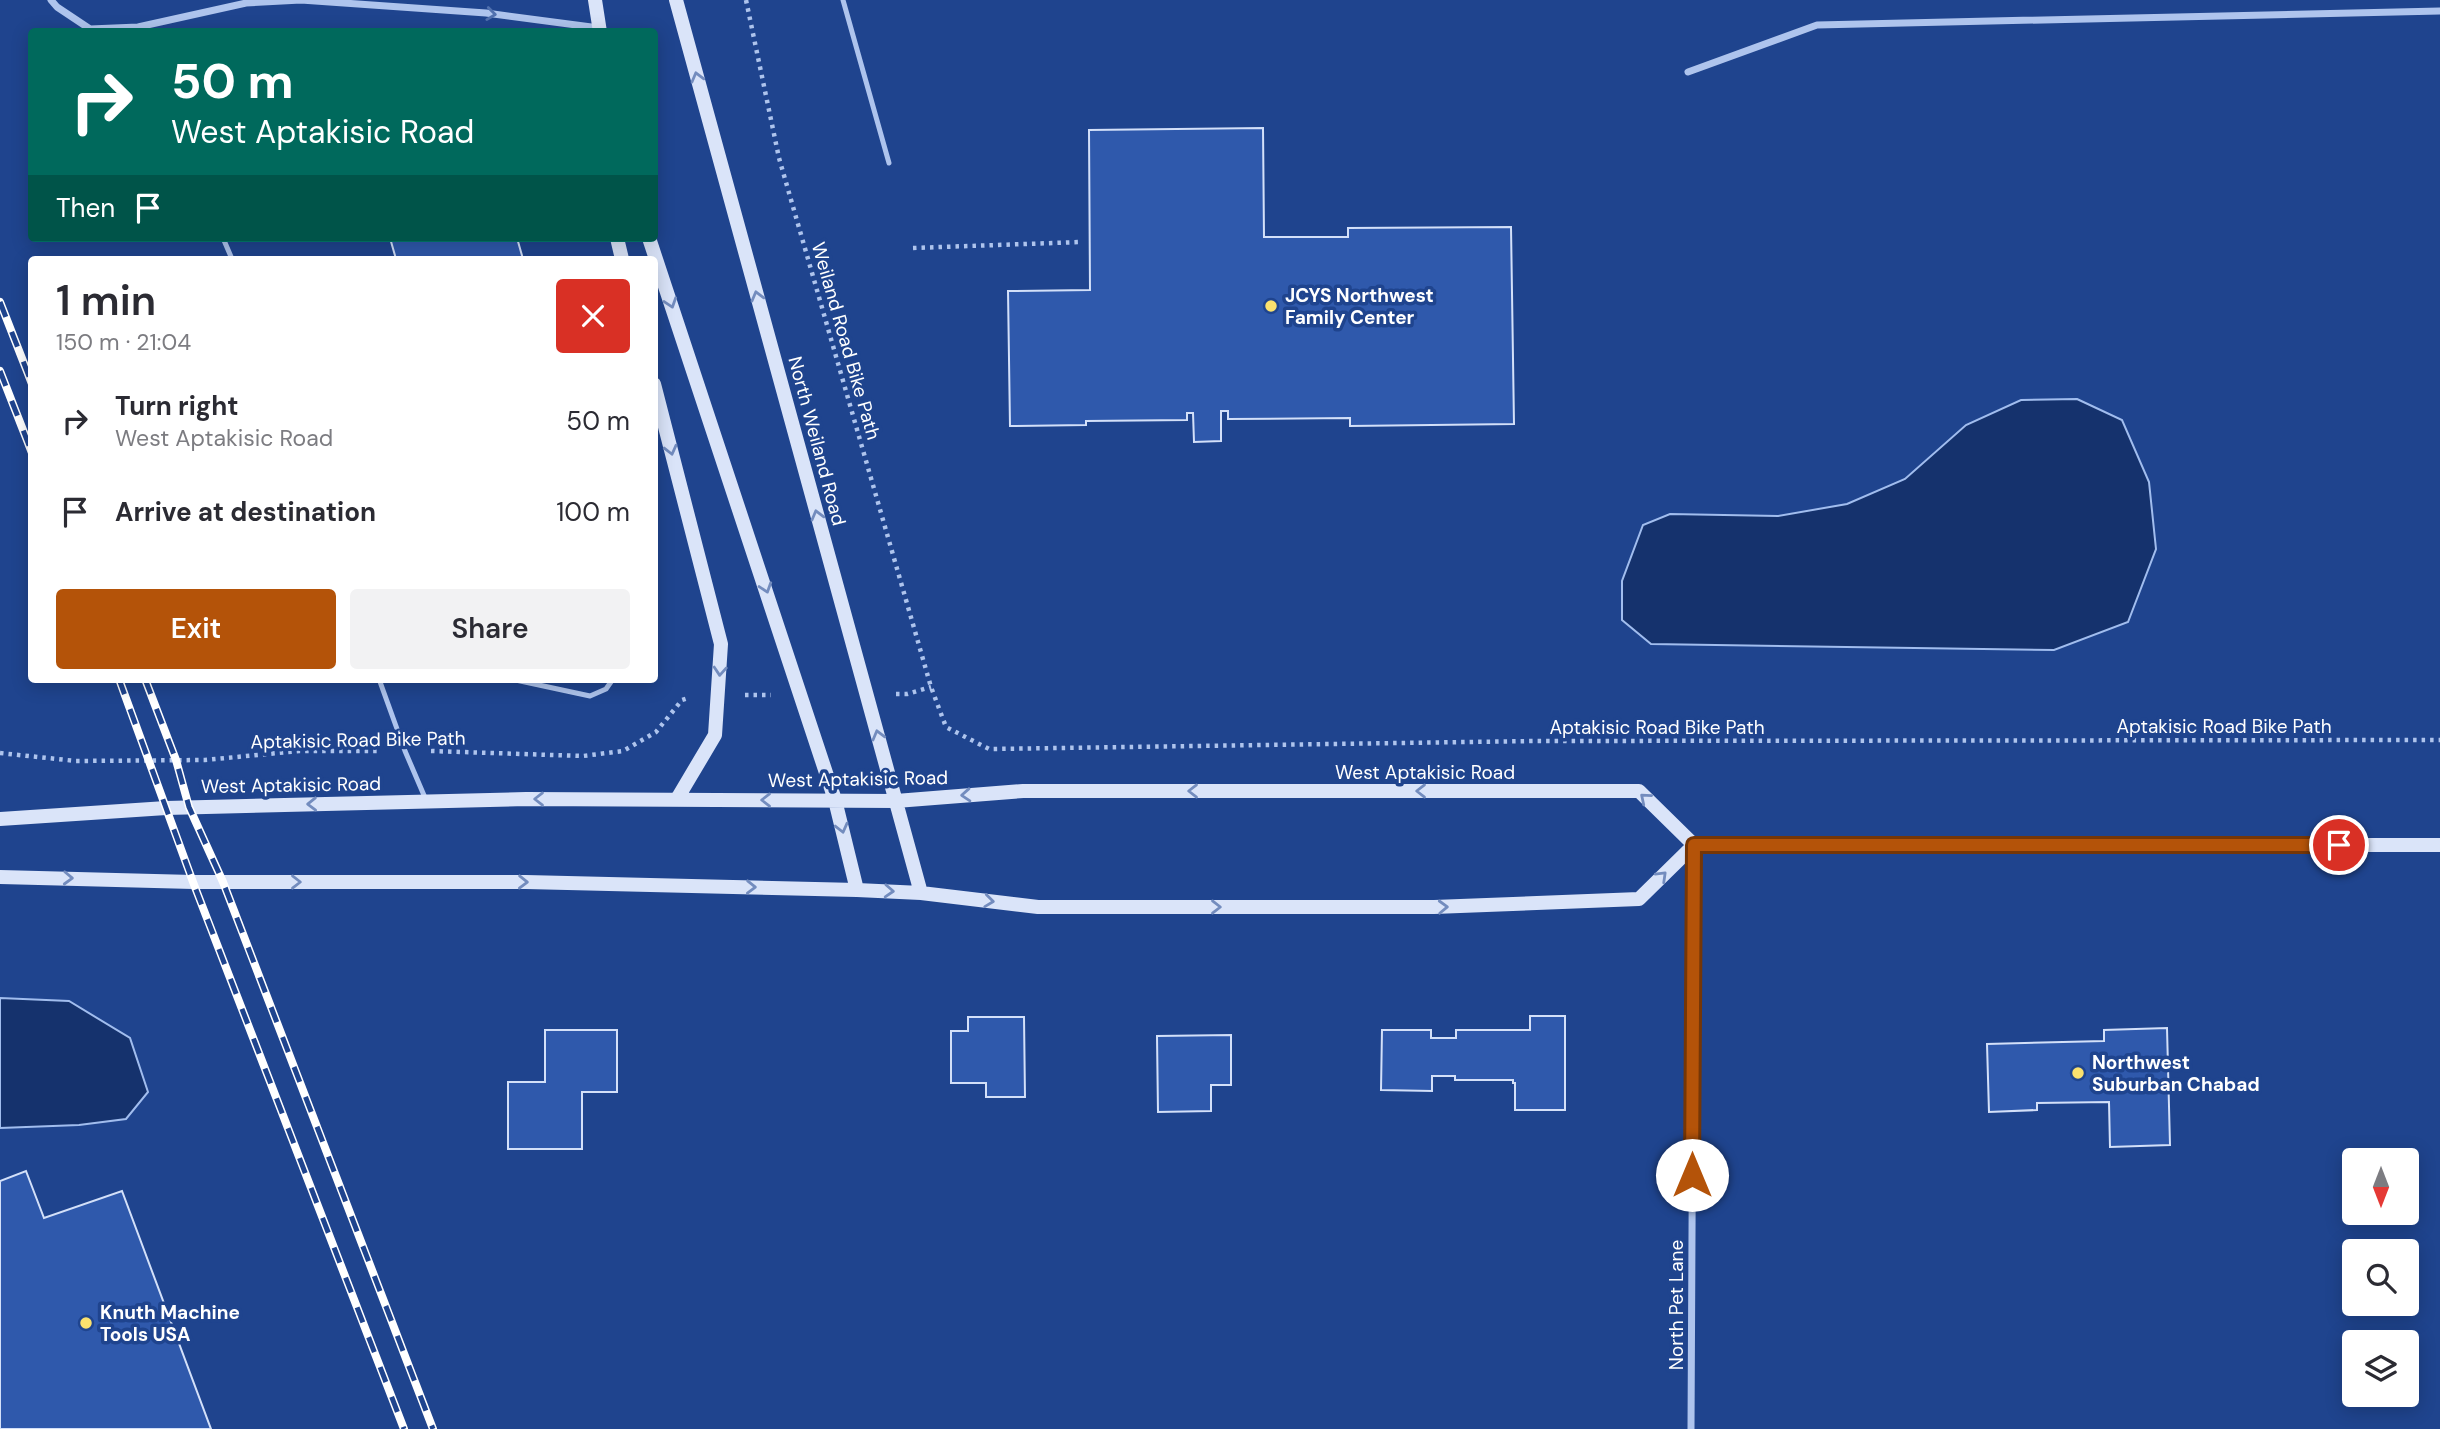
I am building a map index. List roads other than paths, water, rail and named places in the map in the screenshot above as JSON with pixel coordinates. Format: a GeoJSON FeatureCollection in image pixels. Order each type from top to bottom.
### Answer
{"type":"FeatureCollection","features":[{"type":"Feature","properties":{"kind":"main road"},"geometry":{"type":"LineString","coordinates":[[595,0],[599,28]]}},
{"type":"Feature","properties":{"kind":"main road","name":"North Weiland Road"},"geometry":{"type":"LineString","coordinates":[[676,0],[921,893]]}},
{"type":"Feature","properties":{"kind":"main road"},"geometry":{"type":"LineString","coordinates":[[658,265],[835,800],[858,890]]}},
{"type":"Feature","properties":{"kind":"main road"},"geometry":{"type":"LineString","coordinates":[[658,400],[721,644],[715,735],[677,799]]}},
{"type":"Feature","properties":{"kind":"main road","name":"West Aptakisic Road"},"geometry":{"type":"LineString","coordinates":[[0,819],[166,808],[427,801],[896,801],[1023,791],[1639,791],[1694,845]]}},
{"type":"Feature","properties":{"kind":"main road"},"geometry":{"type":"LineString","coordinates":[[0,877],[193,882],[540,882],[858,890],[921,893],[1038,907],[1434,907],[1639,899],[1694,845],[2440,845]]}},
{"type":"Feature","properties":{"kind":"street"},"geometry":{"type":"LineString","coordinates":[[51,0],[88,28]]}},
{"type":"Feature","properties":{"kind":"street"},"geometry":{"type":"LineString","coordinates":[[143,28],[246,3],[302,0],[486,13],[586,28]]}},
{"type":"Feature","properties":{"kind":"street"},"geometry":{"type":"LineString","coordinates":[[1688,72],[1817,24],[2440,11]]}},
{"type":"Feature","properties":{"kind":"street","name":"North Pet Lane"},"geometry":{"type":"LineString","coordinates":[[1691,1429],[1694,845]]}},
{"type":"Feature","properties":{"kind":"lane"},"geometry":{"type":"LineString","coordinates":[[843,0],[889,163]]}},
{"type":"Feature","properties":{"kind":"lane"},"geometry":{"type":"LineString","coordinates":[[380,683],[405,751],[427,801]]}},
{"type":"Feature","properties":{"kind":"lane"},"geometry":{"type":"LineString","coordinates":[[530,683],[590,696],[606,689],[610,683]]}},
{"type":"Feature","properties":{"kind":"water"},"geometry":{"type":"Polygon","coordinates":[[[2077,399],[2122,420],[2149,482],[2156,549],[2128,622],[2054,650],[1651,644],[1622,620],[1622,581],[1643,525],[1670,514],[1778,516],[1847,504],[1905,479],[1966,425],[2021,400],[2077,399]]]}},
{"type":"Feature","properties":{"kind":"water"},"geometry":{"type":"Polygon","coordinates":[[[0,998],[69,1001],[130,1038],[148,1092],[126,1119],[79,1125],[0,1128],[0,998]]]}},
{"type":"Feature","properties":{"kind":"railway"},"geometry":{"type":"LineString","coordinates":[[0,302],[28,374]]}},
{"type":"Feature","properties":{"kind":"railway"},"geometry":{"type":"LineString","coordinates":[[0,371],[28,443]]}},
{"type":"Feature","properties":{"kind":"railway"},"geometry":{"type":"LineString","coordinates":[[120,683],[193,882],[404,1429]]}},
{"type":"Feature","properties":{"kind":"railway"},"geometry":{"type":"LineString","coordinates":[[147,683],[176,760],[189,807],[223,882],[433,1429]]}},
{"type":"Feature","properties":{"kind":"place","name":"JCYS Northwest Family Center"},"geometry":{"type":"Point","coordinates":[1271,306]}},
{"type":"Feature","properties":{"kind":"place","name":"Northwest Suburban Chabad"},"geometry":{"type":"Point","coordinates":[2078,1073]}},
{"type":"Feature","properties":{"kind":"place","name":"Knuth Machine Tools USA"},"geometry":{"type":"Point","coordinates":[86,1323]}}]}
